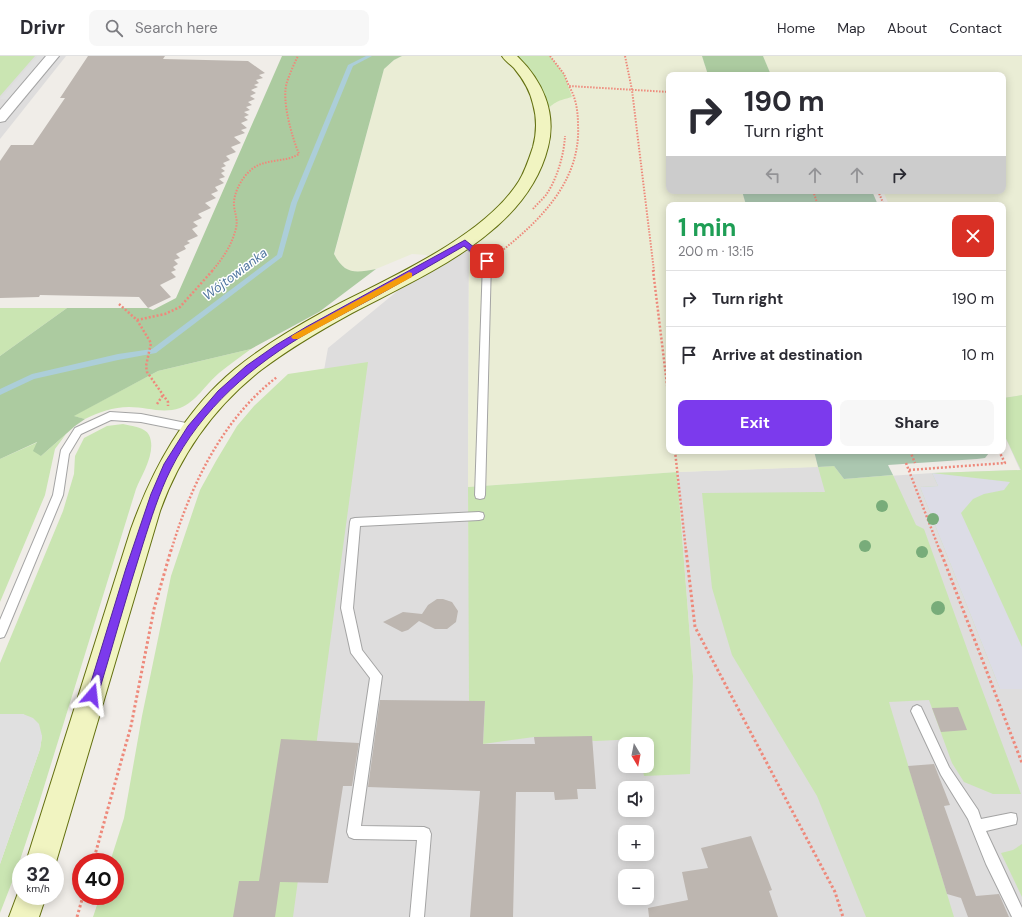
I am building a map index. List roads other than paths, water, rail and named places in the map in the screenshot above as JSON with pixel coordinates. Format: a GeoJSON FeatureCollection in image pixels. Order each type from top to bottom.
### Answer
{"type":"FeatureCollection","features":[{"type":"Feature","properties":{"kind":"street"},"geometry":{"type":"LineString","coordinates":[[0,118],[53,56]]}},
{"type":"Feature","properties":{"kind":"street"},"geometry":{"type":"LineString","coordinates":[[44,853],[130,568],[155,494],[168,467],[191,428],[221,393],[248,368],[308,329],[369,297],[465,243],[490,224],[507,208],[522,190],[540,156],[545,127],[541,102],[532,83],[520,65],[509,56]]}},
{"type":"Feature","properties":{"kind":"street"},"geometry":{"type":"LineString","coordinates":[[24,917],[28,905]]}},
{"type":"Feature","properties":{"kind":"lane"},"geometry":{"type":"LineString","coordinates":[[465,243],[487,261],[480,495]]}},
{"type":"Feature","properties":{"kind":"lane"},"geometry":{"type":"LineString","coordinates":[[0,633],[58,495],[64,454],[78,431],[110,416],[141,418],[191,428]]}},
{"type":"Feature","properties":{"kind":"lane"},"geometry":{"type":"LineString","coordinates":[[417,917],[424,834],[354,832],[376,676],[357,653],[347,608],[356,522],[479,516]]}},
{"type":"Feature","properties":{"kind":"lane"},"geometry":{"type":"LineString","coordinates":[[917,711],[945,771],[973,815],[991,859],[1019,917]]}},
{"type":"Feature","properties":{"kind":"lane"},"geometry":{"type":"LineString","coordinates":[[978,826],[1011,819]]}},
{"type":"Feature","properties":{"kind":"waterway","name":"Wójtowianka"},"geometry":{"type":"LineString","coordinates":[[0,392],[32,377],[118,357],[154,351],[280,256],[294,203],[351,65],[370,56]]}}]}
